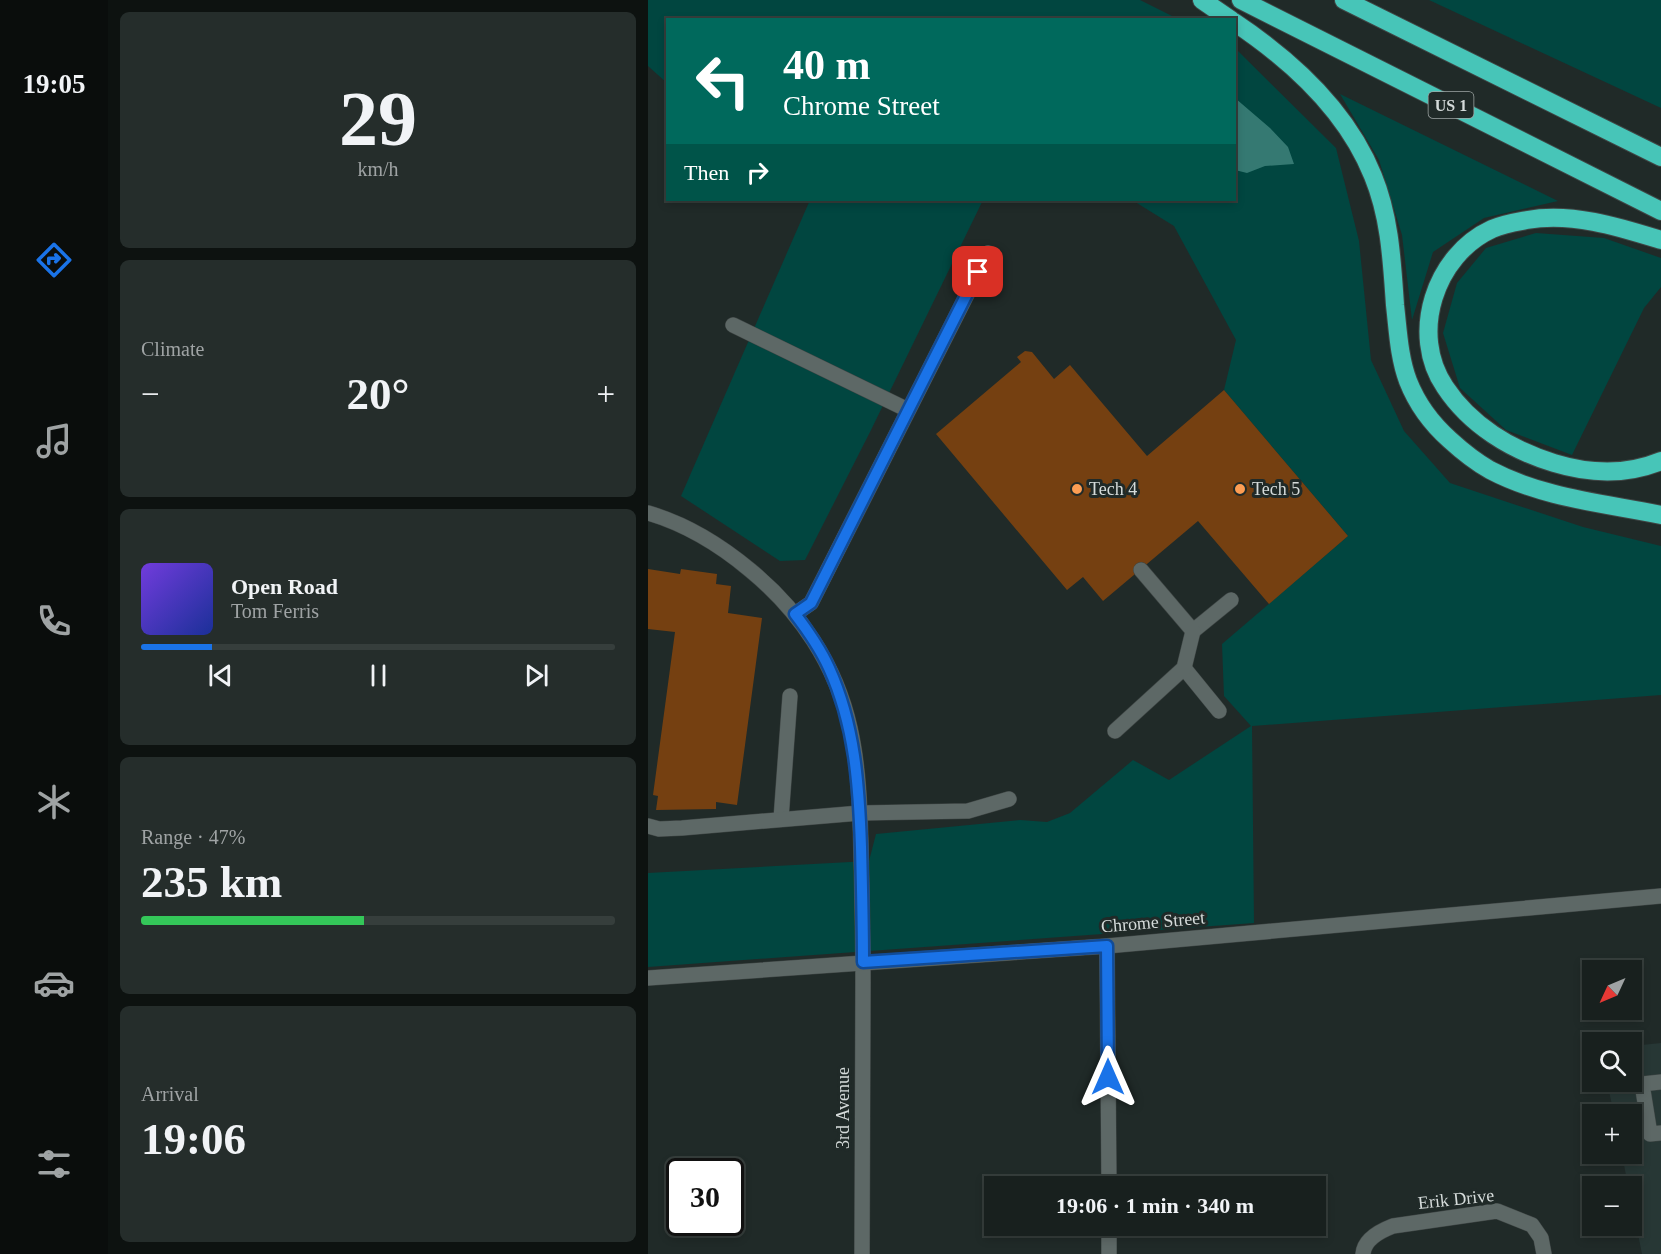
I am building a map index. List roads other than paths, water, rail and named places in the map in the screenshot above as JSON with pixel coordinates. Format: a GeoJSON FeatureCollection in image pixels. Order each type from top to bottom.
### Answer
{"type":"FeatureCollection","features":[{"type":"Feature","properties":{"kind":"highway"},"geometry":{"type":"LineString","coordinates":[[1202,0],[1228,18]]}},
{"type":"Feature","properties":{"kind":"highway","name":"US 1"},"geometry":{"type":"LineString","coordinates":[[1241,0],[1661,211]]}},
{"type":"Feature","properties":{"kind":"highway","name":"US 1"},"geometry":{"type":"LineString","coordinates":[[1344,0],[1661,157]]}},
{"type":"Feature","properties":{"kind":"highway"},"geometry":{"type":"LineString","coordinates":[[1236,24],[1283,59],[1312,86],[1341,121],[1373,176],[1389,236],[1402,363],[1417,401],[1428,417],[1455,445],[1488,469],[1527,486],[1570,498],[1661,515]]}},
{"type":"Feature","properties":{"kind":"highway"},"geometry":{"type":"LineString","coordinates":[[1661,240],[1604,224],[1559,219],[1530,219],[1493,229],[1466,247],[1453,260],[1435,291],[1428,324],[1434,366],[1444,386],[1458,405],[1477,423],[1521,452],[1567,467],[1606,472],[1642,467],[1661,460]]}},
{"type":"Feature","properties":{"kind":"street"},"geometry":{"type":"LineString","coordinates":[[795,614],[811,603],[988,253]]}},
{"type":"Feature","properties":{"kind":"street"},"geometry":{"type":"LineString","coordinates":[[733,326],[908,410]]}},
{"type":"Feature","properties":{"kind":"street","name":"3rd Avenue"},"geometry":{"type":"LineString","coordinates":[[648,513],[696,532],[726,551],[763,580],[795,614],[819,648],[843,704],[854,753],[860,813],[863,962],[862,1254]]}},
{"type":"Feature","properties":{"kind":"street"},"geometry":{"type":"LineString","coordinates":[[1141,570],[1193,631]]}},
{"type":"Feature","properties":{"kind":"street"},"geometry":{"type":"LineString","coordinates":[[1115,731],[1184,668],[1193,631],[1232,600]]}},
{"type":"Feature","properties":{"kind":"street"},"geometry":{"type":"LineString","coordinates":[[1184,668],[1219,711]]}},
{"type":"Feature","properties":{"kind":"street"},"geometry":{"type":"LineString","coordinates":[[780,819],[790,696]]}},
{"type":"Feature","properties":{"kind":"street"},"geometry":{"type":"LineString","coordinates":[[648,826],[659,829],[682,828],[860,813],[968,811],[1008,800]]}},
{"type":"Feature","properties":{"kind":"street","name":"Chrome Street"},"geometry":{"type":"LineString","coordinates":[[648,978],[1107,946],[1661,896]]}},
{"type":"Feature","properties":{"kind":"street"},"geometry":{"type":"LineString","coordinates":[[1107,946],[1109,1176]]}},
{"type":"Feature","properties":{"kind":"street"},"geometry":{"type":"LineString","coordinates":[[1661,1082],[1642,1084],[1650,1134],[1661,1133]]}},
{"type":"Feature","properties":{"kind":"street","name":"Erik Drive"},"geometry":{"type":"LineString","coordinates":[[1363,1254],[1363,1248],[1374,1235],[1393,1226],[1497,1211],[1532,1225],[1541,1238],[1544,1254]]}},
{"type":"Feature","properties":{"kind":"street"},"geometry":{"type":"LineString","coordinates":[[1109,1236],[1109,1254]]}},
{"type":"Feature","properties":{"kind":"place","name":"Tech 4"},"geometry":{"type":"Point","coordinates":[1077,489]}},
{"type":"Feature","properties":{"kind":"place","name":"Tech 5"},"geometry":{"type":"Point","coordinates":[1240,489]}}]}
